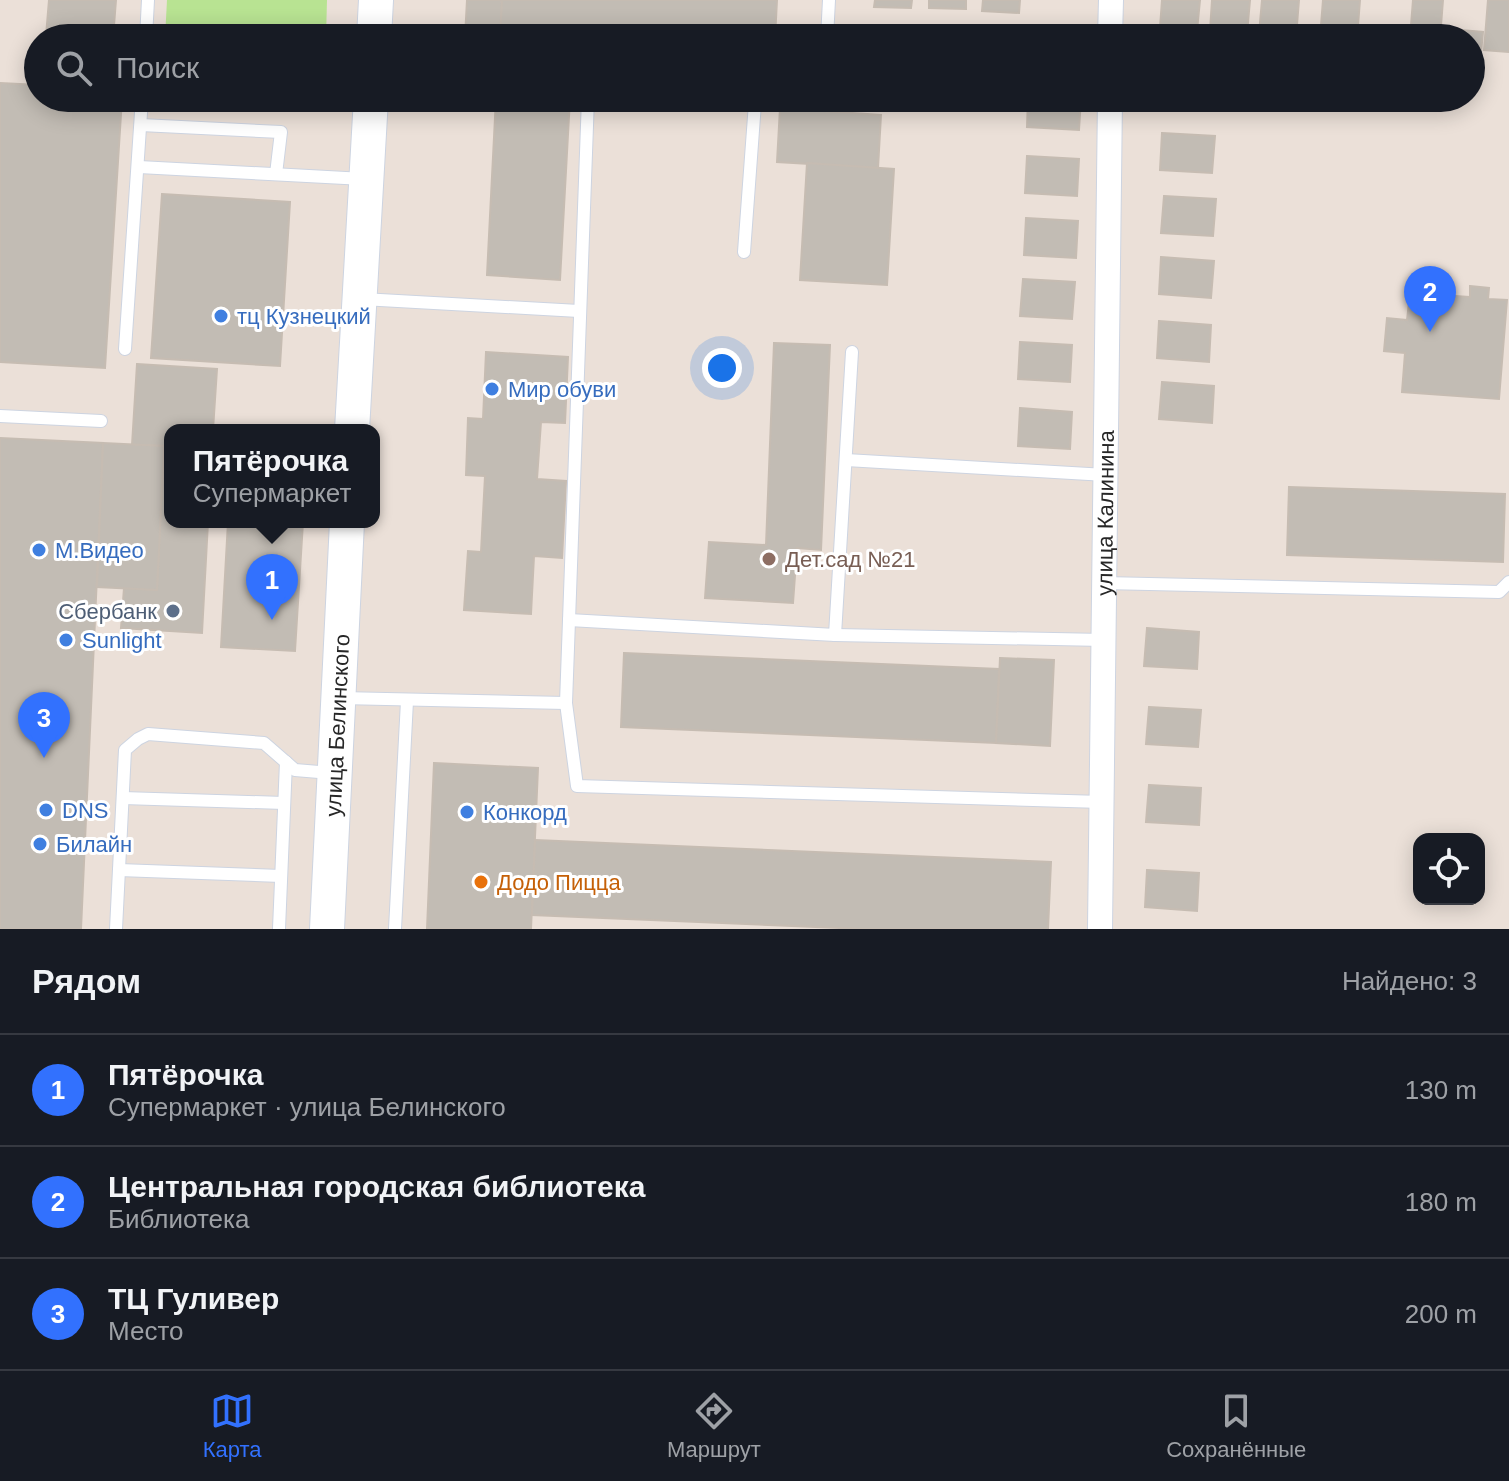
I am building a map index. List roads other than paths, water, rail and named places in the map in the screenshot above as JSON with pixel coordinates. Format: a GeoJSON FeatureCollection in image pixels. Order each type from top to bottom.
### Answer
{"type":"FeatureCollection","features":[{"type":"Feature","properties":{"kind":"street"},"geometry":{"type":"LineString","coordinates":[[375,24],[376,0]]}},
{"type":"Feature","properties":{"kind":"street"},"geometry":{"type":"LineString","coordinates":[[1110,24],[1111,0]]}},
{"type":"Feature","properties":{"kind":"street"},"geometry":{"type":"LineString","coordinates":[[352,424],[370,112]]}},
{"type":"Feature","properties":{"kind":"street","name":"улица Калинина"},"geometry":{"type":"LineString","coordinates":[[1100,929],[1110,112]]}},
{"type":"Feature","properties":{"kind":"street","name":"улица Белинского"},"geometry":{"type":"LineString","coordinates":[[327,929],[347,528]]}},
{"type":"Feature","properties":{"kind":"lane"},"geometry":{"type":"LineString","coordinates":[[147,24],[148,0]]}},
{"type":"Feature","properties":{"kind":"lane"},"geometry":{"type":"LineString","coordinates":[[826,24],[829,0]]}},
{"type":"Feature","properties":{"kind":"lane"},"geometry":{"type":"LineString","coordinates":[[125,349],[141,112]]}},
{"type":"Feature","properties":{"kind":"lane"},"geometry":{"type":"LineString","coordinates":[[587,112],[566,703],[577,786],[1102,802]]}},
{"type":"Feature","properties":{"kind":"lane"},"geometry":{"type":"LineString","coordinates":[[744,252],[754,112]]}},
{"type":"Feature","properties":{"kind":"lane"},"geometry":{"type":"LineString","coordinates":[[141,125],[281,132],[276,174]]}},
{"type":"Feature","properties":{"kind":"lane"},"geometry":{"type":"LineString","coordinates":[[139,167],[368,180]]}},
{"type":"Feature","properties":{"kind":"lane"},"geometry":{"type":"LineString","coordinates":[[359,299],[579,311]]}},
{"type":"Feature","properties":{"kind":"lane"},"geometry":{"type":"LineString","coordinates":[[835,635],[852,352]]}},
{"type":"Feature","properties":{"kind":"lane"},"geometry":{"type":"LineString","coordinates":[[0,416],[101,421]]}},
{"type":"Feature","properties":{"kind":"lane"},"geometry":{"type":"LineString","coordinates":[[846,460],[1106,475]]}},
{"type":"Feature","properties":{"kind":"lane"},"geometry":{"type":"LineString","coordinates":[[1104,583],[1499,592],[1509,582]]}},
{"type":"Feature","properties":{"kind":"lane"},"geometry":{"type":"LineString","coordinates":[[569,620],[835,635],[1104,640]]}},
{"type":"Feature","properties":{"kind":"lane"},"geometry":{"type":"LineString","coordinates":[[338,697],[566,703]]}},
{"type":"Feature","properties":{"kind":"lane"},"geometry":{"type":"LineString","coordinates":[[395,929],[407,701]]}},
{"type":"Feature","properties":{"kind":"lane"},"geometry":{"type":"LineString","coordinates":[[116,929],[125,750],[138,739],[148,734],[264,743],[295,770],[334,773]]}},
{"type":"Feature","properties":{"kind":"lane"},"geometry":{"type":"LineString","coordinates":[[279,929],[286,762]]}},
{"type":"Feature","properties":{"kind":"lane"},"geometry":{"type":"LineString","coordinates":[[123,798],[284,803]]}},
{"type":"Feature","properties":{"kind":"lane"},"geometry":{"type":"LineString","coordinates":[[119,870],[281,876]]}},
{"type":"Feature","properties":{"kind":"place","name":"тц Кузнецкий"},"geometry":{"type":"Point","coordinates":[221,316]}},
{"type":"Feature","properties":{"kind":"place","name":"Центральная городская библиотека"},"geometry":{"type":"Point","coordinates":[1430,332]}},
{"type":"Feature","properties":{"kind":"place","name":"Мир обуви"},"geometry":{"type":"Point","coordinates":[492,389]}},
{"type":"Feature","properties":{"kind":"place","name":"М.Видео"},"geometry":{"type":"Point","coordinates":[39,550]}},
{"type":"Feature","properties":{"kind":"place","name":"Дет.сад №21"},"geometry":{"type":"Point","coordinates":[769,559]}},
{"type":"Feature","properties":{"kind":"place","name":"Сбербанк"},"geometry":{"type":"Point","coordinates":[173,611]}},
{"type":"Feature","properties":{"kind":"place","name":"Пятёрочка"},"geometry":{"type":"Point","coordinates":[272,620]}},
{"type":"Feature","properties":{"kind":"place","name":"Sunlight"},"geometry":{"type":"Point","coordinates":[66,640]}},
{"type":"Feature","properties":{"kind":"place","name":"ТЦ Гуливер"},"geometry":{"type":"Point","coordinates":[44,758]}},
{"type":"Feature","properties":{"kind":"place","name":"DNS"},"geometry":{"type":"Point","coordinates":[46,810]}},
{"type":"Feature","properties":{"kind":"place","name":"Конкорд"},"geometry":{"type":"Point","coordinates":[467,812]}},
{"type":"Feature","properties":{"kind":"place","name":"Билайн"},"geometry":{"type":"Point","coordinates":[40,844]}},
{"type":"Feature","properties":{"kind":"place","name":"Додо Пицца"},"geometry":{"type":"Point","coordinates":[481,882]}}]}
